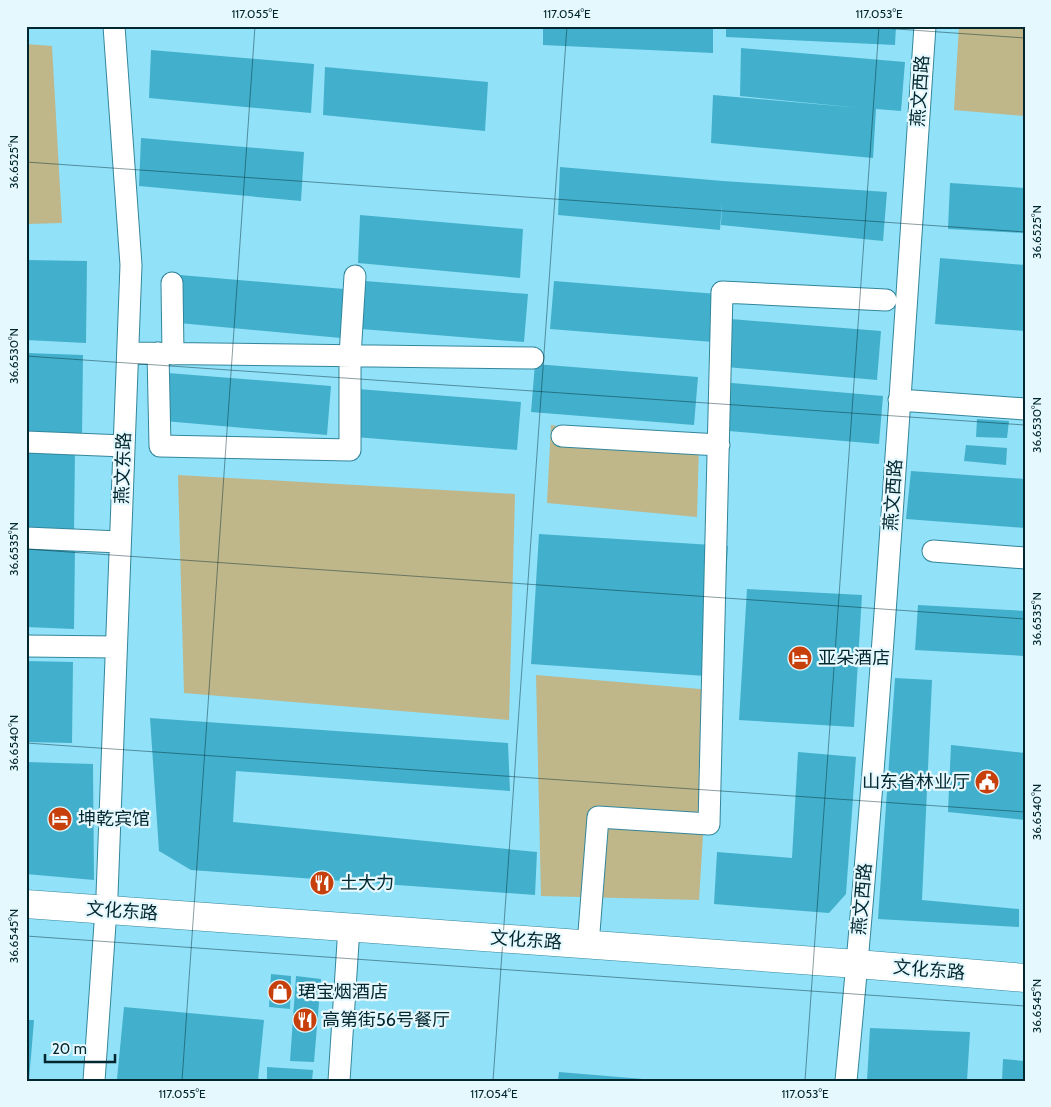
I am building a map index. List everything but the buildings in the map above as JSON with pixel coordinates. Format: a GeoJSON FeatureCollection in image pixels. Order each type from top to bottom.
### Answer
{"type":"FeatureCollection","features":[{"type":"Feature","properties":{"kind":"main road","name":"文化东路"},"geometry":{"type":"LineString","coordinates":[[26,904],[857,964],[1025,978]]}},
{"type":"Feature","properties":{"kind":"street","name":"燕文东路"},"geometry":{"type":"LineString","coordinates":[[94,1081],[106,910],[131,265],[114,26]]}},
{"type":"Feature","properties":{"kind":"street","name":"燕文西路"},"geometry":{"type":"LineString","coordinates":[[846,1081],[885,616],[925,26]]}},
{"type":"Feature","properties":{"kind":"street"},"geometry":{"type":"LineString","coordinates":[[172,283],[165,354],[160,446],[350,450],[350,356],[355,276]]}},
{"type":"Feature","properties":{"kind":"street"},"geometry":{"type":"LineString","coordinates":[[588,945],[598,817],[709,824],[722,292],[886,300]]}},
{"type":"Feature","properties":{"kind":"street"},"geometry":{"type":"LineString","coordinates":[[128,353],[533,358]]}},
{"type":"Feature","properties":{"kind":"street"},"geometry":{"type":"LineString","coordinates":[[900,400],[1025,409]]}},
{"type":"Feature","properties":{"kind":"street"},"geometry":{"type":"LineString","coordinates":[[562,436],[718,445]]}},
{"type":"Feature","properties":{"kind":"street"},"geometry":{"type":"LineString","coordinates":[[26,442],[124,446]]}},
{"type":"Feature","properties":{"kind":"street"},"geometry":{"type":"LineString","coordinates":[[26,538],[120,542]]}},
{"type":"Feature","properties":{"kind":"street"},"geometry":{"type":"LineString","coordinates":[[933,551],[1025,558]]}},
{"type":"Feature","properties":{"kind":"street"},"geometry":{"type":"LineString","coordinates":[[26,646],[116,648]]}},
{"type":"Feature","properties":{"kind":"street"},"geometry":{"type":"LineString","coordinates":[[339,1081],[350,927]]}},
{"type":"Feature","properties":{"kind":"shaded area"},"geometry":{"type":"Polygon","coordinates":[[[959,26],[1025,26],[1025,116],[954,110],[959,26]]]}},
{"type":"Feature","properties":{"kind":"shaded area"},"geometry":{"type":"Polygon","coordinates":[[[26,44],[52,46],[62,223],[26,224],[26,44]]]}},
{"type":"Feature","properties":{"kind":"shaded area"},"geometry":{"type":"Polygon","coordinates":[[[551,425],[699,445],[697,517],[547,503],[551,425]]]}},
{"type":"Feature","properties":{"kind":"shaded area"},"geometry":{"type":"Polygon","coordinates":[[[178,475],[515,494],[509,720],[184,693],[178,475]]]}},
{"type":"Feature","properties":{"kind":"shaded area"},"geometry":{"type":"Polygon","coordinates":[[[536,675],[712,690],[699,900],[541,896],[536,675]]]}},
{"type":"Feature","properties":{"kind":"place","name":"亚朵酒店"},"geometry":{"type":"Point","coordinates":[800,658]}},
{"type":"Feature","properties":{"kind":"place","name":"山东省林业厅"},"geometry":{"type":"Point","coordinates":[987,782]}},
{"type":"Feature","properties":{"kind":"place","name":"坤乾宾馆"},"geometry":{"type":"Point","coordinates":[60,819]}},
{"type":"Feature","properties":{"kind":"place","name":"土大力"},"geometry":{"type":"Point","coordinates":[322,883]}},
{"type":"Feature","properties":{"kind":"place","name":"珺宝烟酒店"},"geometry":{"type":"Point","coordinates":[280,992]}},
{"type":"Feature","properties":{"kind":"place","name":"高第街56号餐厅"},"geometry":{"type":"Point","coordinates":[305,1020]}}]}
